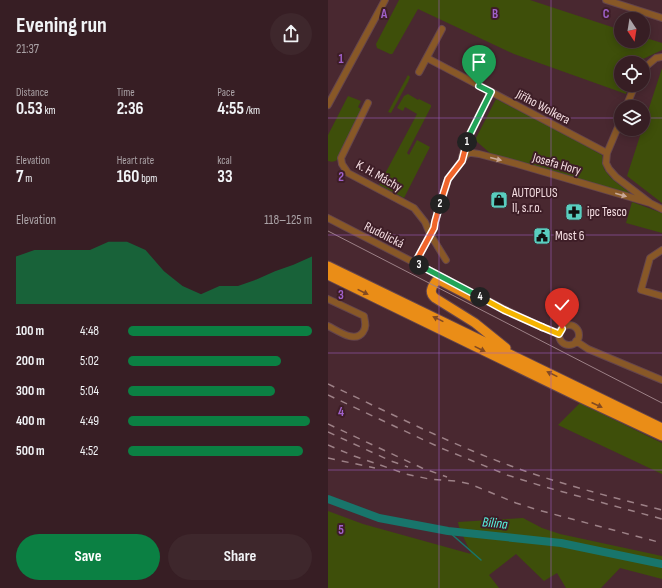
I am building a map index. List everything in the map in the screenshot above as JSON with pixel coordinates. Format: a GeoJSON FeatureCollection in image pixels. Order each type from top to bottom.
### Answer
{"type":"FeatureCollection","features":[{"type":"Feature","properties":{"kind":"highway"},"geometry":{"type":"LineString","coordinates":[[328,266],[662,428]]}},
{"type":"Feature","properties":{"kind":"highway"},"geometry":{"type":"LineString","coordinates":[[328,275],[662,436]]}},
{"type":"Feature","properties":{"kind":"highway"},"geometry":{"type":"LineString","coordinates":[[485,300],[476,299],[441,281],[436,282],[431,292],[432,296],[475,323],[524,360]]}},
{"type":"Feature","properties":{"kind":"street"},"geometry":{"type":"LineString","coordinates":[[328,105],[385,0]]}},
{"type":"Feature","properties":{"kind":"street"},"geometry":{"type":"LineString","coordinates":[[606,0],[662,18]]}},
{"type":"Feature","properties":{"kind":"street"},"geometry":{"type":"LineString","coordinates":[[419,72],[442,29]]}},
{"type":"Feature","properties":{"kind":"street"},"geometry":{"type":"LineString","coordinates":[[650,63],[656,58],[662,57]]}},
{"type":"Feature","properties":{"kind":"street","name":"Jiřího Wolkera"},"geometry":{"type":"LineString","coordinates":[[427,58],[607,153]]}},
{"type":"Feature","properties":{"kind":"street","name":"Josefa Hory"},"geometry":{"type":"LineString","coordinates":[[462,161],[468,138],[491,92]]}},
{"type":"Feature","properties":{"kind":"street","name":"K. H. Máchy"},"geometry":{"type":"LineString","coordinates":[[368,103],[341,158],[342,164],[348,173],[414,208],[425,222],[430,234],[446,260]]}},
{"type":"Feature","properties":{"kind":"street"},"geometry":{"type":"LineString","coordinates":[[614,136],[607,153],[606,163],[609,169],[616,177],[650,203],[662,209]]}},
{"type":"Feature","properties":{"kind":"street","name":"Josefa Hory"},"geometry":{"type":"LineString","coordinates":[[415,263],[434,228],[448,179],[469,153],[517,164],[650,203]]}},
{"type":"Feature","properties":{"kind":"street","name":"Rudolická"},"geometry":{"type":"LineString","coordinates":[[328,218],[485,300],[532,323],[559,334],[560,340],[565,344],[571,345],[576,342],[588,349],[662,380]]}},
{"type":"Feature","properties":{"kind":"street"},"geometry":{"type":"LineString","coordinates":[[662,250],[650,258],[641,290],[662,296]]}},
{"type":"Feature","properties":{"kind":"street"},"geometry":{"type":"LineString","coordinates":[[328,299],[364,316],[366,323],[365,330],[361,335],[355,337],[349,336],[328,326]]}},
{"type":"Feature","properties":{"kind":"street"},"geometry":{"type":"LineString","coordinates":[[559,334],[564,327],[572,326],[578,333],[576,342]]}},
{"type":"Feature","properties":{"kind":"green space"},"geometry":{"type":"Polygon","coordinates":[[[399,0],[530,0],[614,28],[614,48],[650,48],[650,39],[662,43],[662,50],[649,56],[614,56],[614,90],[514,54],[418,9],[392,54],[377,48],[376,44],[399,0]]]}},
{"type":"Feature","properties":{"kind":"green space"},"geometry":{"type":"Polygon","coordinates":[[[662,68],[662,203],[627,176],[640,136],[650,136],[650,105],[662,68]]]}},
{"type":"Feature","properties":{"kind":"green space"},"geometry":{"type":"Polygon","coordinates":[[[408,75],[410,77],[408,82],[391,113],[388,112],[408,75]]]}},
{"type":"Feature","properties":{"kind":"green space"},"geometry":{"type":"Polygon","coordinates":[[[408,94],[431,105],[431,107],[407,153],[409,155],[417,140],[430,147],[404,198],[379,185],[417,114],[405,107],[403,111],[397,108],[404,96],[408,94]]]}},
{"type":"Feature","properties":{"kind":"green space"},"geometry":{"type":"Polygon","coordinates":[[[348,96],[361,101],[358,107],[362,110],[337,160],[333,162],[328,161],[328,135],[348,96]]]}},
{"type":"Feature","properties":{"kind":"green space"},"geometry":{"type":"Polygon","coordinates":[[[496,99],[593,148],[593,150],[602,155],[604,169],[611,178],[630,193],[629,194],[491,154],[475,140],[496,99]]]}},
{"type":"Feature","properties":{"kind":"green space"},"geometry":{"type":"Polygon","coordinates":[[[632,202],[662,213],[662,233],[626,223],[632,202]]]}},
{"type":"Feature","properties":{"kind":"green space"},"geometry":{"type":"Polygon","coordinates":[[[580,403],[662,443],[662,474],[558,425],[580,403]]]}},
{"type":"Feature","properties":{"kind":"green space"},"geometry":{"type":"Polygon","coordinates":[[[328,511],[363,524],[471,554],[458,522],[523,518],[542,528],[560,534],[662,556],[662,579],[620,568],[601,588],[566,588],[557,573],[544,581],[516,554],[489,575],[499,588],[328,588],[328,511]]]}},
{"type":"Feature","properties":{"kind":"waterway","name":"Bílina"},"geometry":{"type":"LineString","coordinates":[[328,499],[379,518],[448,531],[561,543],[662,564]]}},
{"type":"Feature","properties":{"kind":"waterway"},"geometry":{"type":"LineString","coordinates":[[448,531],[481,560]]}},
{"type":"Feature","properties":{"kind":"tram line"},"geometry":{"type":"LineString","coordinates":[[328,231],[662,403]]}},
{"type":"Feature","properties":{"kind":"railway"},"geometry":{"type":"LineString","coordinates":[[328,384],[441,437],[529,473],[662,510]]}},
{"type":"Feature","properties":{"kind":"railway"},"geometry":{"type":"LineString","coordinates":[[328,395],[441,448],[507,475],[662,519]]}},
{"type":"Feature","properties":{"kind":"railway"},"geometry":{"type":"LineString","coordinates":[[328,424],[422,468],[447,477]]}},
{"type":"Feature","properties":{"kind":"railway"},"geometry":{"type":"LineString","coordinates":[[328,432],[391,461],[408,467]]}},
{"type":"Feature","properties":{"kind":"railway"},"geometry":{"type":"LineString","coordinates":[[328,445],[354,456],[406,474],[429,479],[456,481],[470,484],[516,503],[538,510],[662,543]]}},
{"type":"Feature","properties":{"kind":"railway"},"geometry":{"type":"LineString","coordinates":[[328,458],[375,468]]}},
{"type":"Feature","properties":{"kind":"place","name":"AUTOPLUS II, s.r.o."},"geometry":{"type":"Point","coordinates":[499,200]}},
{"type":"Feature","properties":{"kind":"place","name":"ipc Tesco"},"geometry":{"type":"Point","coordinates":[574,212]}},
{"type":"Feature","properties":{"kind":"place","name":"Most 6"},"geometry":{"type":"Point","coordinates":[542,236]}},
{"type":"Feature","properties":{"kind":"route"},"geometry":{"type":"LineString","coordinates":[[479,86],[491,92],[468,138],[462,161],[448,179],[434,228],[415,263],[504,310],[546,329],[559,334],[562,329]]}}]}
